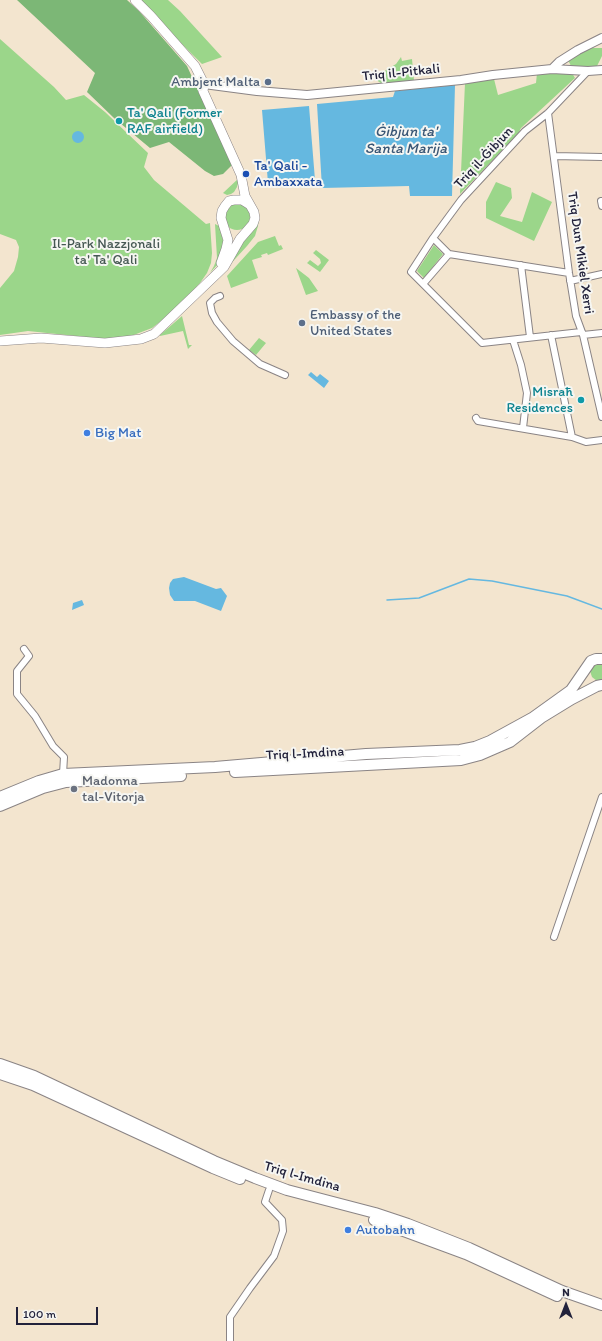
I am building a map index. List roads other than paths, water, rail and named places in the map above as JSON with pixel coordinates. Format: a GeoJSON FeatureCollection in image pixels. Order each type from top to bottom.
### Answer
{"type":"FeatureCollection","features":[{"type":"Feature","properties":{"kind":"highway","name":"Triq l-Imdina"},"geometry":{"type":"LineString","coordinates":[[0,796],[39,781],[63,774],[215,767],[366,754],[460,750],[476,747],[532,718],[545,709],[571,690],[591,661],[602,659]]}},
{"type":"Feature","properties":{"kind":"highway","name":"Triq l-Imdina"},"geometry":{"type":"LineString","coordinates":[[586,669],[587,678],[599,685]]}},
{"type":"Feature","properties":{"kind":"highway","name":"Triq l-Imdina"},"geometry":{"type":"LineString","coordinates":[[0,806],[43,788],[66,782],[331,766],[461,760],[480,755],[510,742],[541,718],[599,685]]}},
{"type":"Feature","properties":{"kind":"highway","name":"Triq l-Imdina"},"geometry":{"type":"LineString","coordinates":[[0,1064],[34,1076],[214,1161],[255,1178],[287,1190],[375,1213],[408,1224],[469,1248],[562,1291],[602,1305]]}},
{"type":"Feature","properties":{"kind":"highway","name":"Triq l-Imdina"},"geometry":{"type":"LineString","coordinates":[[0,1074],[33,1084],[213,1168],[269,1190],[373,1219],[466,1254],[560,1298],[602,1312]]}},
{"type":"Feature","properties":{"kind":"main road"},"geometry":{"type":"LineString","coordinates":[[0,341],[41,338],[105,343],[141,339],[154,334],[224,267],[240,239],[249,230],[255,218],[252,206],[245,196],[238,167],[203,91],[204,84],[195,66],[135,0]]}},
{"type":"Feature","properties":{"kind":"main road"},"geometry":{"type":"LineString","coordinates":[[234,200],[240,188],[242,179]]}},
{"type":"Feature","properties":{"kind":"main road"},"geometry":{"type":"LineString","coordinates":[[214,277],[226,249],[228,240],[221,218],[225,206],[229,201],[242,200],[252,206]]}},
{"type":"Feature","properties":{"kind":"main road"},"geometry":{"type":"LineString","coordinates":[[223,224],[226,229],[232,232],[237,233],[249,230]]}},
{"type":"Feature","properties":{"kind":"street"},"geometry":{"type":"LineString","coordinates":[[552,69],[559,62],[578,50],[600,40]]}},
{"type":"Feature","properties":{"kind":"street","name":"Triq il-Pitkali"},"geometry":{"type":"LineString","coordinates":[[204,84],[257,91],[307,95],[335,94],[552,69],[588,71],[602,70]]}},
{"type":"Feature","properties":{"kind":"street","name":"Triq il-Ġibjun"},"geometry":{"type":"LineString","coordinates":[[423,284],[410,272],[461,200],[525,131],[548,113],[588,71]]}},
{"type":"Feature","properties":{"kind":"street","name":"Triq Dun Mikiel Xerri"},"geometry":{"type":"LineString","coordinates":[[548,113],[576,316],[582,333],[602,417]]}},
{"type":"Feature","properties":{"kind":"street"},"geometry":{"type":"LineString","coordinates":[[554,156],[602,157]]}},
{"type":"Feature","properties":{"kind":"street"},"geometry":{"type":"LineString","coordinates":[[433,238],[448,254],[569,273]]}},
{"type":"Feature","properties":{"kind":"street"},"geometry":{"type":"LineString","coordinates":[[448,254],[423,284],[482,343],[551,335],[602,333]]}},
{"type":"Feature","properties":{"kind":"street"},"geometry":{"type":"LineString","coordinates":[[521,265],[530,337]]}},
{"type":"Feature","properties":{"kind":"street"},"geometry":{"type":"LineString","coordinates":[[570,281],[602,274]]}},
{"type":"Feature","properties":{"kind":"street"},"geometry":{"type":"LineString","coordinates":[[220,296],[215,298],[210,303],[212,313],[217,322],[233,341],[260,364],[285,375]]}},
{"type":"Feature","properties":{"kind":"street"},"geometry":{"type":"LineString","coordinates":[[551,335],[572,437]]}},
{"type":"Feature","properties":{"kind":"street"},"geometry":{"type":"LineString","coordinates":[[513,340],[521,365],[527,393],[523,428]]}},
{"type":"Feature","properties":{"kind":"street"},"geometry":{"type":"LineString","coordinates":[[595,386],[602,386]]}},
{"type":"Feature","properties":{"kind":"street"},"geometry":{"type":"LineString","coordinates":[[476,418],[478,421],[572,437],[586,442],[602,440]]}},
{"type":"Feature","properties":{"kind":"street"},"geometry":{"type":"LineString","coordinates":[[24,649],[29,656],[16,671],[16,694],[35,716],[53,746],[64,757],[63,774]]}},
{"type":"Feature","properties":{"kind":"street"},"geometry":{"type":"LineString","coordinates":[[554,937],[602,797]]}},
{"type":"Feature","properties":{"kind":"street"},"geometry":{"type":"LineString","coordinates":[[230,1341],[230,1317],[274,1256],[283,1231],[282,1220],[265,1202],[269,1190]]}},
{"type":"Feature","properties":{"kind":"water","name":"Ġibjun ta' Santa Marija"},"geometry":{"type":"Polygon","coordinates":[[[455,85],[452,196],[410,196],[409,186],[322,188],[317,104],[393,97],[395,91],[455,85]]]}},
{"type":"Feature","properties":{"kind":"water"},"geometry":{"type":"Polygon","coordinates":[[[309,106],[315,180],[268,183],[262,110],[309,106]]]}},
{"type":"Feature","properties":{"kind":"water"},"geometry":{"type":"Polygon","coordinates":[[[78,131],[82,133],[84,137],[82,141],[78,143],[74,141],[72,137],[74,133],[78,131]]]}},
{"type":"Feature","properties":{"kind":"water"},"geometry":{"type":"Polygon","coordinates":[[[311,372],[317,377],[320,374],[329,381],[324,388],[308,375],[311,372]]]}},
{"type":"Feature","properties":{"kind":"water"},"geometry":{"type":"Polygon","coordinates":[[[184,577],[216,589],[221,588],[227,596],[221,611],[195,601],[174,601],[170,595],[170,583],[173,579],[184,577]]]}},
{"type":"Feature","properties":{"kind":"water"},"geometry":{"type":"Polygon","coordinates":[[[82,600],[84,605],[72,610],[73,603],[82,600]]]}},
{"type":"Feature","properties":{"kind":"waterway"},"geometry":{"type":"LineString","coordinates":[[387,600],[419,598],[469,579],[492,581],[567,596],[602,609]]}},
{"type":"Feature","properties":{"kind":"place","name":"Ambjent Malta"},"geometry":{"type":"Point","coordinates":[268,82]}},
{"type":"Feature","properties":{"kind":"place","name":"Ta' Qali (Former RAF airfield)"},"geometry":{"type":"Point","coordinates":[119,121]}},
{"type":"Feature","properties":{"kind":"place","name":"Ta' Qali - Ambaxxata"},"geometry":{"type":"Point","coordinates":[246,174]}},
{"type":"Feature","properties":{"kind":"place","name":"Embassy of the United States"},"geometry":{"type":"Point","coordinates":[302,323]}},
{"type":"Feature","properties":{"kind":"place","name":"Misraħ Residences"},"geometry":{"type":"Point","coordinates":[581,400]}},
{"type":"Feature","properties":{"kind":"place","name":"Big Mat"},"geometry":{"type":"Point","coordinates":[87,433]}},
{"type":"Feature","properties":{"kind":"place","name":"Madonna tal-Vitorja"},"geometry":{"type":"Point","coordinates":[74,789]}},
{"type":"Feature","properties":{"kind":"place","name":"Autobahn"},"geometry":{"type":"Point","coordinates":[348,1230]}},
{"type":"Feature","properties":{"kind":"park label","name":"Il-Park Nazzjonali ta' Ta' Qali"},"geometry":{"type":"Point","coordinates":[106,252]}}]}
